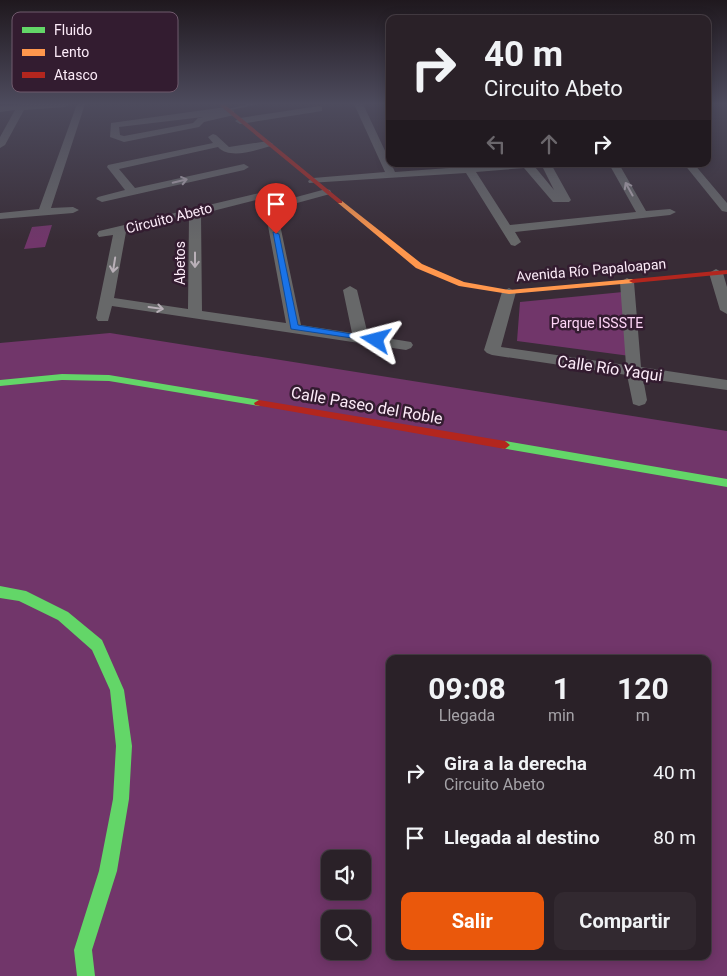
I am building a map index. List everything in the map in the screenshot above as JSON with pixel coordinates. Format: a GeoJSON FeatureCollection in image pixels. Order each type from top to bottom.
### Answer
{"type":"FeatureCollection","features":[{"type":"Feature","properties":{"kind":"street"},"geometry":{"type":"LineString","coordinates":[[44,212],[65,150]]}},
{"type":"Feature","properties":{"kind":"street"},"geometry":{"type":"LineString","coordinates":[[132,192],[112,167],[194,150]]}},
{"type":"Feature","properties":{"kind":"street"},"geometry":{"type":"LineString","coordinates":[[226,150],[236,154],[258,150]]}},
{"type":"Feature","properties":{"kind":"street","name":"Avenida Río Papaloapan"},"geometry":{"type":"LineString","coordinates":[[274,150],[419,266],[437,276],[483,290],[509,292],[722,272]]}},
{"type":"Feature","properties":{"kind":"street"},"geometry":{"type":"LineString","coordinates":[[379,150],[386,164]]}},
{"type":"Feature","properties":{"kind":"street"},"geometry":{"type":"LineString","coordinates":[[236,154],[238,161],[247,169]]}},
{"type":"Feature","properties":{"kind":"street"},"geometry":{"type":"LineString","coordinates":[[388,167],[390,172]]}},
{"type":"Feature","properties":{"kind":"street"},"geometry":{"type":"LineString","coordinates":[[390,172],[441,167]]}},
{"type":"Feature","properties":{"kind":"street"},"geometry":{"type":"LineString","coordinates":[[390,172],[441,167]]}},
{"type":"Feature","properties":{"kind":"street"},"geometry":{"type":"LineString","coordinates":[[462,167],[515,242]]}},
{"type":"Feature","properties":{"kind":"street"},"geometry":{"type":"LineString","coordinates":[[534,167],[557,200],[564,200],[548,167]]}},
{"type":"Feature","properties":{"kind":"street"},"geometry":{"type":"LineString","coordinates":[[616,167],[643,215]]}},
{"type":"Feature","properties":{"kind":"street"},"geometry":{"type":"LineString","coordinates":[[691,167],[726,209]]}},
{"type":"Feature","properties":{"kind":"street"},"geometry":{"type":"LineString","coordinates":[[102,199],[247,169]]}},
{"type":"Feature","properties":{"kind":"street","name":"Circuito Abeto"},"geometry":{"type":"LineString","coordinates":[[103,318],[108,301],[120,230],[195,211],[276,197],[316,184],[390,172]]}},
{"type":"Feature","properties":{"kind":"street"},"geometry":{"type":"LineString","coordinates":[[262,180],[276,197],[272,215],[294,328]]}},
{"type":"Feature","properties":{"kind":"street"},"geometry":{"type":"LineString","coordinates":[[0,216],[73,210]]}},
{"type":"Feature","properties":{"kind":"street","name":"Abetos"},"geometry":{"type":"LineString","coordinates":[[195,211],[195,314]]}},
{"type":"Feature","properties":{"kind":"street"},"geometry":{"type":"LineString","coordinates":[[506,229],[670,212]]}},
{"type":"Feature","properties":{"kind":"street"},"geometry":{"type":"LineString","coordinates":[[103,234],[120,230]]}},
{"type":"Feature","properties":{"kind":"street"},"geometry":{"type":"LineString","coordinates":[[722,272],[727,310]]}},
{"type":"Feature","properties":{"kind":"street"},"geometry":{"type":"LineString","coordinates":[[627,282],[634,371],[639,400]]}},
{"type":"Feature","properties":{"kind":"street"},"geometry":{"type":"LineString","coordinates":[[350,290],[361,338]]}},
{"type":"Feature","properties":{"kind":"street","name":"Calle Río Yaqui"},"geometry":{"type":"LineString","coordinates":[[509,292],[492,350],[727,385]]}},
{"type":"Feature","properties":{"kind":"street"},"geometry":{"type":"LineString","coordinates":[[108,301],[406,345]]}},
{"type":"Feature","properties":{"kind":"street","name":"Calle Paseo del Roble"},"geometry":{"type":"LineString","coordinates":[[0,384],[62,377],[109,378],[727,483]]}},
{"type":"Feature","properties":{"kind":"street"},"geometry":{"type":"LineString","coordinates":[[0,592],[20,595],[63,616],[97,646],[117,690],[124,746],[121,799],[108,871],[85,963],[66,976]]}},
{"type":"Feature","properties":{"kind":"green space"},"geometry":{"type":"Polygon","coordinates":[[[52,225],[45,247],[24,249],[32,227],[52,225]]]}},
{"type":"Feature","properties":{"kind":"green space","name":"Parque ISSSTE"},"geometry":{"type":"Polygon","coordinates":[[[623,292],[630,356],[517,341],[520,302],[623,292]]]}},
{"type":"Feature","properties":{"kind":"green space"},"geometry":{"type":"Polygon","coordinates":[[[110,333],[727,431],[727,976],[0,976],[0,343],[110,333]]]}},
{"type":"Feature","properties":{"kind":"traffic: fast"},"geometry":{"type":"LineString","coordinates":[[0,383],[62,377],[109,378],[259,403]]}},
{"type":"Feature","properties":{"kind":"traffic: fast"},"geometry":{"type":"LineString","coordinates":[[505,445],[727,483]]}},
{"type":"Feature","properties":{"kind":"traffic: fast"},"geometry":{"type":"LineString","coordinates":[[0,592],[21,595],[63,616],[97,645],[117,690],[124,746],[121,799],[108,871],[83,950],[86,976]]}},
{"type":"Feature","properties":{"kind":"traffic: slow"},"geometry":{"type":"LineString","coordinates":[[340,202],[419,266],[462,284],[509,292],[633,281]]}},
{"type":"Feature","properties":{"kind":"traffic: jam"},"geometry":{"type":"LineString","coordinates":[[276,150],[340,202]]}},
{"type":"Feature","properties":{"kind":"traffic: jam"},"geometry":{"type":"LineString","coordinates":[[633,281],[727,272]]}},
{"type":"Feature","properties":{"kind":"traffic: jam"},"geometry":{"type":"LineString","coordinates":[[259,403],[505,445]]}},
{"type":"Feature","properties":{"kind":"route"},"geometry":{"type":"LineString","coordinates":[[276,234],[294,328],[376,340]]}}]}
